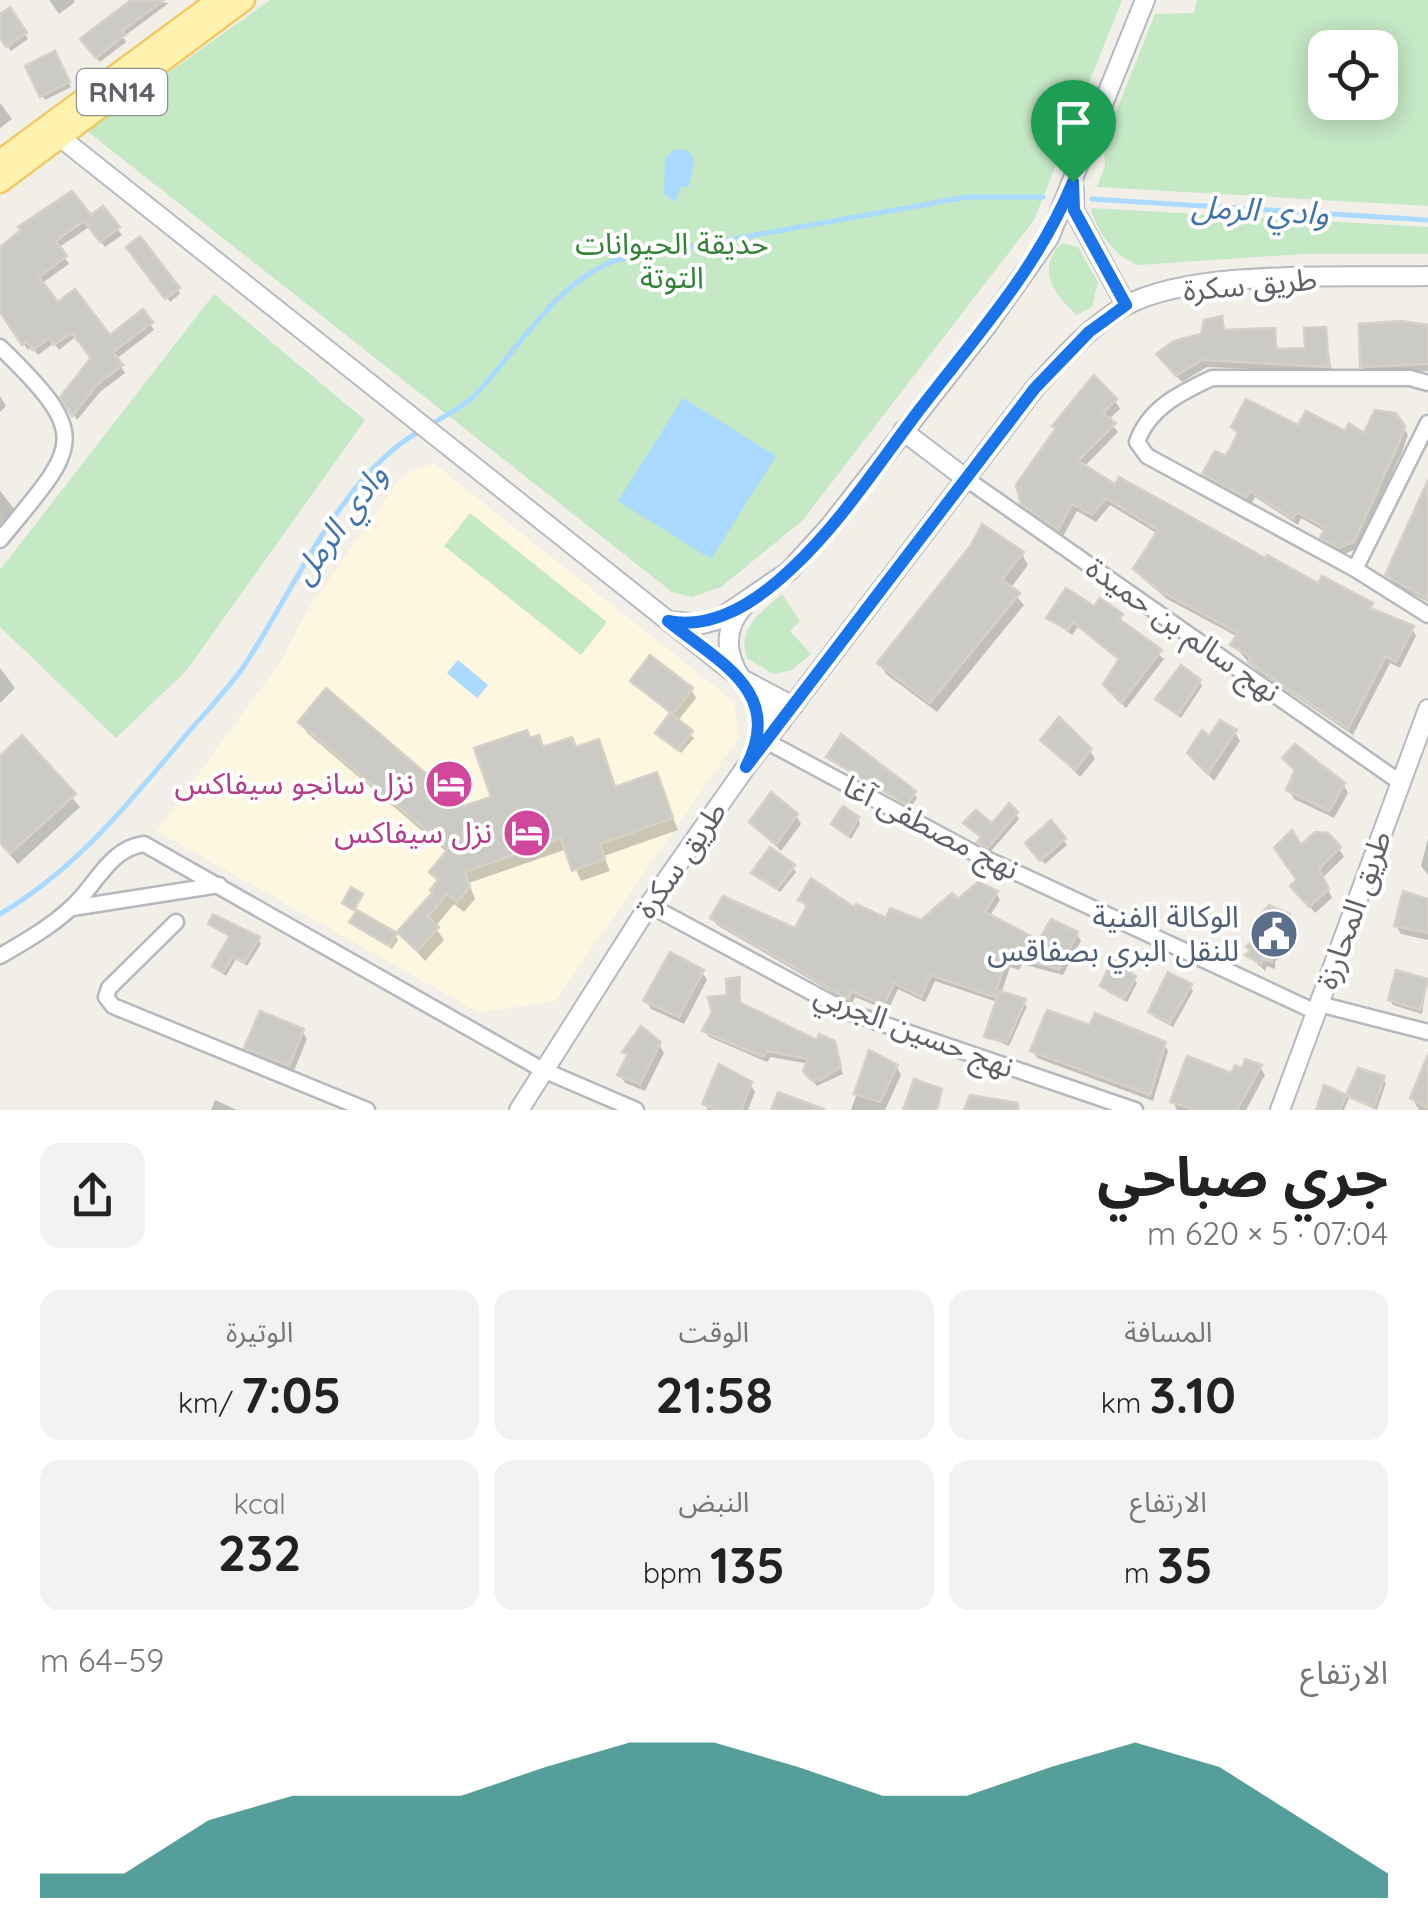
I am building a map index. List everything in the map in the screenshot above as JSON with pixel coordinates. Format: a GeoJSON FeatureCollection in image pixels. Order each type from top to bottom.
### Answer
{"type":"FeatureCollection","features":[{"type":"Feature","properties":{"kind":"main road","name":"RN14"},"geometry":{"type":"LineString","coordinates":[[0,182],[54,132],[229,3]]}},
{"type":"Feature","properties":{"kind":"main road","name":"RN14"},"geometry":{"type":"LineString","coordinates":[[0,161],[54,132]]}},
{"type":"Feature","properties":{"kind":"street"},"geometry":{"type":"LineString","coordinates":[[668,621],[702,624],[746,602],[789,572],[1018,285],[1049,238],[1145,0]]}},
{"type":"Feature","properties":{"kind":"street"},"geometry":{"type":"LineString","coordinates":[[54,132],[787,714]]}},
{"type":"Feature","properties":{"kind":"street"},"geometry":{"type":"LineString","coordinates":[[1073,182],[1074,210],[1126,305]]}},
{"type":"Feature","properties":{"kind":"street"},"geometry":{"type":"LineString","coordinates":[[1049,238],[1067,231],[1088,236]]}},
{"type":"Feature","properties":{"kind":"street","name":"طريق سكرة"},"geometry":{"type":"LineString","coordinates":[[519,1110],[649,905],[746,767],[965,478],[1059,362],[1126,305],[1161,293],[1234,282],[1428,276]]}},
{"type":"Feature","properties":{"kind":"street"},"geometry":{"type":"LineString","coordinates":[[0,346],[58,409],[68,441],[67,451],[42,489],[0,540]]}},
{"type":"Feature","properties":{"kind":"street"},"geometry":{"type":"LineString","coordinates":[[1428,382],[1410,378],[1212,378],[1186,391],[1144,422],[1137,442],[1147,456],[1355,569],[1428,615]]}},
{"type":"Feature","properties":{"kind":"street"},"geometry":{"type":"LineString","coordinates":[[1355,569],[1428,423]]}},
{"type":"Feature","properties":{"kind":"street"},"geometry":{"type":"LineString","coordinates":[[903,431],[965,478]]}},
{"type":"Feature","properties":{"kind":"street","name":"نهج سالم بن حميدة"},"geometry":{"type":"LineString","coordinates":[[965,478],[1402,782]]}},
{"type":"Feature","properties":{"kind":"street"},"geometry":{"type":"LineString","coordinates":[[740,678],[728,646],[730,630],[746,602]]}},
{"type":"Feature","properties":{"kind":"street"},"geometry":{"type":"LineString","coordinates":[[759,693],[801,686],[826,664]]}},
{"type":"Feature","properties":{"kind":"street"},"geometry":{"type":"LineString","coordinates":[[746,767],[761,731],[759,693]]}},
{"type":"Feature","properties":{"kind":"street","name":"طريق المحارزة"},"geometry":{"type":"LineString","coordinates":[[1280,1110],[1428,709]]}},
{"type":"Feature","properties":{"kind":"street","name":"نهج مصطفى آغا"},"geometry":{"type":"LineString","coordinates":[[766,741],[974,853],[1318,1008],[1428,1032]]}},
{"type":"Feature","properties":{"kind":"street"},"geometry":{"type":"LineString","coordinates":[[0,956],[72,908],[112,858],[130,846],[144,844],[541,1070],[636,1110]]}},
{"type":"Feature","properties":{"kind":"street"},"geometry":{"type":"LineString","coordinates":[[72,908],[220,885]]}},
{"type":"Feature","properties":{"kind":"street","name":"نهج حسين الجربي"},"geometry":{"type":"LineString","coordinates":[[649,905],[848,1012],[1135,1110]]}},
{"type":"Feature","properties":{"kind":"street"},"geometry":{"type":"LineString","coordinates":[[176,922],[109,988],[106,997],[112,1006],[367,1110]]}},
{"type":"Feature","properties":{"kind":"shaded area","name":"نزل سانجو سيفاكس"},"geometry":{"type":"Polygon","coordinates":[[[433,463],[733,701],[739,737],[554,1002],[478,1012],[157,831],[281,661],[308,609],[403,474],[433,463]]]}},
{"type":"Feature","properties":{"kind":"green space","name":"حديقة الحيوانات التوتة"},"geometry":{"type":"Polygon","coordinates":[[[270,0],[1122,0],[1034,220],[802,521],[721,587],[692,597],[672,592],[87,131],[270,0]]]}},
{"type":"Feature","properties":{"kind":"green space"},"geometry":{"type":"Polygon","coordinates":[[[1197,0],[1428,0],[1428,206],[1097,187],[1105,166],[1104,142],[1155,14],[1194,13],[1197,0]]]}},
{"type":"Feature","properties":{"kind":"green space"},"geometry":{"type":"Polygon","coordinates":[[[1091,208],[1428,227],[1428,254],[1303,254],[1138,265],[1108,242],[1091,208]]]}},
{"type":"Feature","properties":{"kind":"green space"},"geometry":{"type":"Polygon","coordinates":[[[1062,243],[1078,247],[1098,282],[1092,307],[1077,315],[1055,290],[1049,272],[1054,253],[1062,243]]]}},
{"type":"Feature","properties":{"kind":"green space"},"geometry":{"type":"Polygon","coordinates":[[[214,294],[365,420],[187,670],[116,738],[0,627],[0,570],[214,294]]]}},
{"type":"Feature","properties":{"kind":"green space"},"geometry":{"type":"Polygon","coordinates":[[[470,513],[607,622],[581,655],[444,546],[470,513]]]}},
{"type":"Feature","properties":{"kind":"green space"},"geometry":{"type":"Polygon","coordinates":[[[782,594],[800,621],[790,631],[811,654],[792,670],[773,674],[747,658],[745,638],[752,622],[782,594]]]}},
{"type":"Feature","properties":{"kind":"water"},"geometry":{"type":"Polygon","coordinates":[[[676,149],[689,151],[694,161],[689,186],[680,188],[675,202],[664,194],[665,157],[676,149]]]}},
{"type":"Feature","properties":{"kind":"water"},"geometry":{"type":"Polygon","coordinates":[[[683,398],[776,456],[711,559],[618,501],[683,398]]]}},
{"type":"Feature","properties":{"kind":"water"},"geometry":{"type":"Polygon","coordinates":[[[458,660],[488,685],[477,698],[447,673],[458,660]]]}},
{"type":"Feature","properties":{"kind":"building"},"geometry":{"type":"Polygon","coordinates":[[[131,0],[164,0],[122,31],[125,35],[96,58],[80,39],[131,0]]]}},
{"type":"Feature","properties":{"kind":"building"},"geometry":{"type":"Polygon","coordinates":[[[10,7],[27,33],[6,47],[0,38],[0,14],[10,7]]]}},
{"type":"Feature","properties":{"kind":"building"},"geometry":{"type":"Polygon","coordinates":[[[55,51],[70,82],[40,97],[25,66],[55,51]]]}},
{"type":"Feature","properties":{"kind":"building"},"geometry":{"type":"Polygon","coordinates":[[[72,191],[91,215],[103,206],[120,227],[100,242],[84,221],[56,241],[67,256],[39,277],[58,302],[75,289],[110,335],[143,309],[153,322],[113,352],[123,365],[97,385],[72,416],[60,397],[91,358],[72,333],[54,345],[49,338],[33,350],[27,342],[22,345],[0,312],[0,247],[21,230],[18,227],[72,191]]]}},
{"type":"Feature","properties":{"kind":"building"},"geometry":{"type":"Polygon","coordinates":[[[140,236],[180,288],[165,299],[126,247],[140,236]]]}},
{"type":"Feature","properties":{"kind":"building"},"geometry":{"type":"Polygon","coordinates":[[[1222,316],[1224,330],[1275,328],[1276,349],[1305,348],[1304,328],[1326,327],[1329,367],[1202,360],[1176,376],[1156,354],[1174,341],[1201,334],[1204,320],[1222,316]]]}},
{"type":"Feature","properties":{"kind":"building"},"geometry":{"type":"Polygon","coordinates":[[[1401,321],[1428,325],[1428,364],[1360,367],[1359,324],[1401,321]]]}},
{"type":"Feature","properties":{"kind":"building"},"geometry":{"type":"Polygon","coordinates":[[[1094,375],[1117,399],[1103,413],[1116,423],[1078,461],[1115,484],[1119,477],[1265,558],[1267,555],[1318,583],[1322,576],[1373,603],[1370,608],[1414,626],[1396,662],[1386,656],[1348,729],[1248,662],[1251,657],[1230,645],[1238,633],[1160,591],[1133,569],[1158,530],[1106,498],[1092,515],[1072,504],[1058,530],[1021,504],[1016,485],[1056,428],[1052,426],[1094,375]]]}},
{"type":"Feature","properties":{"kind":"building"},"geometry":{"type":"Polygon","coordinates":[[[1246,399],[1298,425],[1306,411],[1345,431],[1349,423],[1364,433],[1375,410],[1396,413],[1405,426],[1354,542],[1338,548],[1320,538],[1325,528],[1297,512],[1293,519],[1250,491],[1246,498],[1202,474],[1215,451],[1226,456],[1238,433],[1231,427],[1246,399]]]}},
{"type":"Feature","properties":{"kind":"building"},"geometry":{"type":"Polygon","coordinates":[[[1428,480],[1428,599],[1385,575],[1428,480]]]}},
{"type":"Feature","properties":{"kind":"building"},"geometry":{"type":"Polygon","coordinates":[[[982,524],[1024,552],[1002,580],[1020,593],[930,703],[877,663],[971,545],[982,524]]]}},
{"type":"Feature","properties":{"kind":"building"},"geometry":{"type":"Polygon","coordinates":[[[1066,588],[1094,606],[1100,598],[1123,614],[1119,619],[1162,650],[1121,703],[1103,684],[1119,659],[1073,622],[1068,630],[1046,618],[1066,588]]]}},
{"type":"Feature","properties":{"kind":"building"},"geometry":{"type":"Polygon","coordinates":[[[650,655],[693,688],[673,714],[630,681],[650,655]]]}},
{"type":"Feature","properties":{"kind":"building"},"geometry":{"type":"Polygon","coordinates":[[[1181,665],[1201,680],[1178,715],[1155,699],[1181,665]]]}},
{"type":"Feature","properties":{"kind":"building"},"geometry":{"type":"Polygon","coordinates":[[[326,688],[464,806],[491,797],[474,748],[527,730],[530,738],[539,735],[543,747],[572,737],[576,747],[599,739],[615,787],[657,772],[673,818],[600,844],[605,859],[572,871],[561,838],[465,872],[470,887],[457,902],[447,894],[428,917],[439,927],[417,951],[397,932],[433,892],[430,890],[438,880],[429,872],[448,849],[298,722],[326,688]]]}},
{"type":"Feature","properties":{"kind":"building"},"geometry":{"type":"Polygon","coordinates":[[[670,713],[693,731],[678,750],[655,733],[670,713]]]}},
{"type":"Feature","properties":{"kind":"building"},"geometry":{"type":"Polygon","coordinates":[[[1059,717],[1092,749],[1075,770],[1040,740],[1059,717]]]}},
{"type":"Feature","properties":{"kind":"building"},"geometry":{"type":"Polygon","coordinates":[[[1220,720],[1237,730],[1208,774],[1187,753],[1202,730],[1209,736],[1220,720]]]}},
{"type":"Feature","properties":{"kind":"building"},"geometry":{"type":"Polygon","coordinates":[[[841,734],[916,791],[907,805],[826,757],[841,734]]]}},
{"type":"Feature","properties":{"kind":"building"},"geometry":{"type":"Polygon","coordinates":[[[22,735],[76,794],[10,854],[0,843],[0,756],[22,735]]]}},
{"type":"Feature","properties":{"kind":"building"},"geometry":{"type":"Polygon","coordinates":[[[1295,744],[1345,783],[1329,811],[1286,790],[1295,770],[1282,758],[1295,744]]]}},
{"type":"Feature","properties":{"kind":"building"},"geometry":{"type":"Polygon","coordinates":[[[771,792],[798,814],[776,845],[749,822],[771,792]]]}},
{"type":"Feature","properties":{"kind":"building"},"geometry":{"type":"Polygon","coordinates":[[[1009,803],[1018,812],[988,848],[977,842],[981,837],[963,823],[976,810],[992,823],[1009,803]]]}},
{"type":"Feature","properties":{"kind":"building"},"geometry":{"type":"Polygon","coordinates":[[[843,806],[859,817],[848,836],[831,824],[843,806]]]}},
{"type":"Feature","properties":{"kind":"building"},"geometry":{"type":"Polygon","coordinates":[[[1051,820],[1066,838],[1040,861],[1025,843],[1051,820]]]}},
{"type":"Feature","properties":{"kind":"building"},"geometry":{"type":"Polygon","coordinates":[[[1292,830],[1301,845],[1315,832],[1328,833],[1341,847],[1319,869],[1329,889],[1309,907],[1290,886],[1297,880],[1274,848],[1292,830]]]}},
{"type":"Feature","properties":{"kind":"building"},"geometry":{"type":"Polygon","coordinates":[[[770,847],[795,865],[777,889],[751,873],[770,847]]]}},
{"type":"Feature","properties":{"kind":"building"},"geometry":{"type":"Polygon","coordinates":[[[811,878],[855,908],[856,904],[886,918],[890,908],[921,920],[952,893],[958,899],[978,882],[998,891],[985,912],[1039,940],[1051,919],[1078,932],[1059,969],[1018,958],[1015,964],[1006,961],[994,997],[931,975],[921,997],[894,983],[884,1005],[851,991],[848,999],[710,918],[723,896],[795,928],[807,905],[798,900],[811,878]]]}},
{"type":"Feature","properties":{"kind":"building"},"geometry":{"type":"Polygon","coordinates":[[[351,887],[363,894],[354,910],[342,903],[351,887]]]}},
{"type":"Feature","properties":{"kind":"building"},"geometry":{"type":"Polygon","coordinates":[[[1403,891],[1428,899],[1428,933],[1394,926],[1403,891]]]}},
{"type":"Feature","properties":{"kind":"building"},"geometry":{"type":"Polygon","coordinates":[[[1269,905],[1290,914],[1288,936],[1285,945],[1271,952],[1272,962],[1263,959],[1261,964],[1245,955],[1250,951],[1246,946],[1251,943],[1254,923],[1269,905]]]}},
{"type":"Feature","properties":{"kind":"building"},"geometry":{"type":"Polygon","coordinates":[[[357,910],[397,933],[389,946],[349,922],[357,910]]]}},
{"type":"Feature","properties":{"kind":"building"},"geometry":{"type":"Polygon","coordinates":[[[213,914],[260,937],[244,963],[233,956],[223,973],[212,966],[230,936],[208,924],[213,914]]]}},
{"type":"Feature","properties":{"kind":"building"},"geometry":{"type":"Polygon","coordinates":[[[670,952],[704,970],[679,1017],[643,1001],[670,952]]]}},
{"type":"Feature","properties":{"kind":"building"},"geometry":{"type":"Polygon","coordinates":[[[1116,952],[1136,962],[1130,973],[1136,976],[1124,999],[1100,986],[1116,952]]]}},
{"type":"Feature","properties":{"kind":"building"},"geometry":{"type":"Polygon","coordinates":[[[1396,970],[1428,979],[1420,1010],[1388,1000],[1396,970]]]}},
{"type":"Feature","properties":{"kind":"building"},"geometry":{"type":"Polygon","coordinates":[[[1168,972],[1192,984],[1170,1023],[1148,1012],[1168,972]]]}},
{"type":"Feature","properties":{"kind":"building"},"geometry":{"type":"Polygon","coordinates":[[[740,977],[739,1002],[817,1040],[819,1034],[835,1041],[841,1067],[820,1080],[811,1080],[803,1071],[808,1059],[768,1051],[763,1057],[702,1031],[712,1012],[708,997],[727,995],[726,979],[740,977]]]}},
{"type":"Feature","properties":{"kind":"building"},"geometry":{"type":"Polygon","coordinates":[[[999,991],[1026,999],[1007,1042],[984,1037],[999,991]]]}},
{"type":"Feature","properties":{"kind":"building"},"geometry":{"type":"Polygon","coordinates":[[[1047,1010],[1090,1025],[1095,1013],[1166,1042],[1150,1095],[1030,1051],[1047,1010]]]}},
{"type":"Feature","properties":{"kind":"building"},"geometry":{"type":"Polygon","coordinates":[[[260,1011],[304,1029],[289,1066],[244,1048],[260,1011]]]}},
{"type":"Feature","properties":{"kind":"building"},"geometry":{"type":"Polygon","coordinates":[[[641,1026],[661,1042],[640,1084],[617,1075],[628,1054],[622,1052],[641,1026]]]}},
{"type":"Feature","properties":{"kind":"building"},"geometry":{"type":"Polygon","coordinates":[[[869,1050],[898,1065],[880,1102],[854,1094],[869,1050]]]}},
{"type":"Feature","properties":{"kind":"building"},"geometry":{"type":"Polygon","coordinates":[[[1428,1055],[1428,1108],[1410,1098],[1428,1055]]]}},
{"type":"Feature","properties":{"kind":"building"},"geometry":{"type":"Polygon","coordinates":[[[1187,1056],[1231,1073],[1235,1065],[1242,1068],[1245,1059],[1262,1065],[1237,1110],[1195,1110],[1170,1102],[1187,1056]]]}},
{"type":"Feature","properties":{"kind":"building"},"geometry":{"type":"Polygon","coordinates":[[[719,1064],[752,1082],[741,1110],[718,1110],[702,1104],[719,1064]]]}},
{"type":"Feature","properties":{"kind":"building"},"geometry":{"type":"Polygon","coordinates":[[[1358,1068],[1385,1076],[1374,1107],[1346,1095],[1358,1068]]]}},
{"type":"Feature","properties":{"kind":"building"},"geometry":{"type":"Polygon","coordinates":[[[914,1079],[942,1089],[937,1110],[903,1110],[914,1079]]]}},
{"type":"Feature","properties":{"kind":"building"},"geometry":{"type":"Polygon","coordinates":[[[1324,1085],[1346,1095],[1340,1110],[1316,1110],[1324,1085]]]}},
{"type":"Feature","properties":{"kind":"building"},"geometry":{"type":"Polygon","coordinates":[[[778,1092],[824,1109],[824,1110],[771,1110],[778,1092]]]}},
{"type":"Feature","properties":{"kind":"building"},"geometry":{"type":"Polygon","coordinates":[[[970,1095],[1018,1103],[1018,1110],[964,1110],[970,1095]]]}},
{"type":"Feature","properties":{"kind":"waterway","name":"وادي الرمل"},"geometry":{"type":"LineString","coordinates":[[430,425],[475,395],[573,285],[616,260],[967,197],[1043,197]]}},
{"type":"Feature","properties":{"kind":"waterway","name":"وادي الرمل"},"geometry":{"type":"LineString","coordinates":[[1092,199],[1428,220]]}},
{"type":"Feature","properties":{"kind":"waterway","name":"وادي الرمل"},"geometry":{"type":"LineString","coordinates":[[0,914],[52,878],[140,790],[244,666],[343,505],[392,451],[420,431]]}},
{"type":"Feature","properties":{"kind":"place","name":"نزل سانجو سيفاكس"},"geometry":{"type":"Point","coordinates":[449,784]}},
{"type":"Feature","properties":{"kind":"place","name":"نزل سيفاكس"},"geometry":{"type":"Point","coordinates":[527,833]}},
{"type":"Feature","properties":{"kind":"place","name":"الوكالة الفنية للنقل البري بصفاقس"},"geometry":{"type":"Point","coordinates":[1274,934]}},
{"type":"Feature","properties":{"kind":"route"},"geometry":{"type":"LineString","coordinates":[[1073,182],[1074,210],[1126,305],[1089,332],[1035,388],[746,767],[761,731],[754,698],[740,678],[668,621],[702,624],[717,620],[789,572],[829,528],[1018,285],[1049,238],[1073,182]]}}]}
